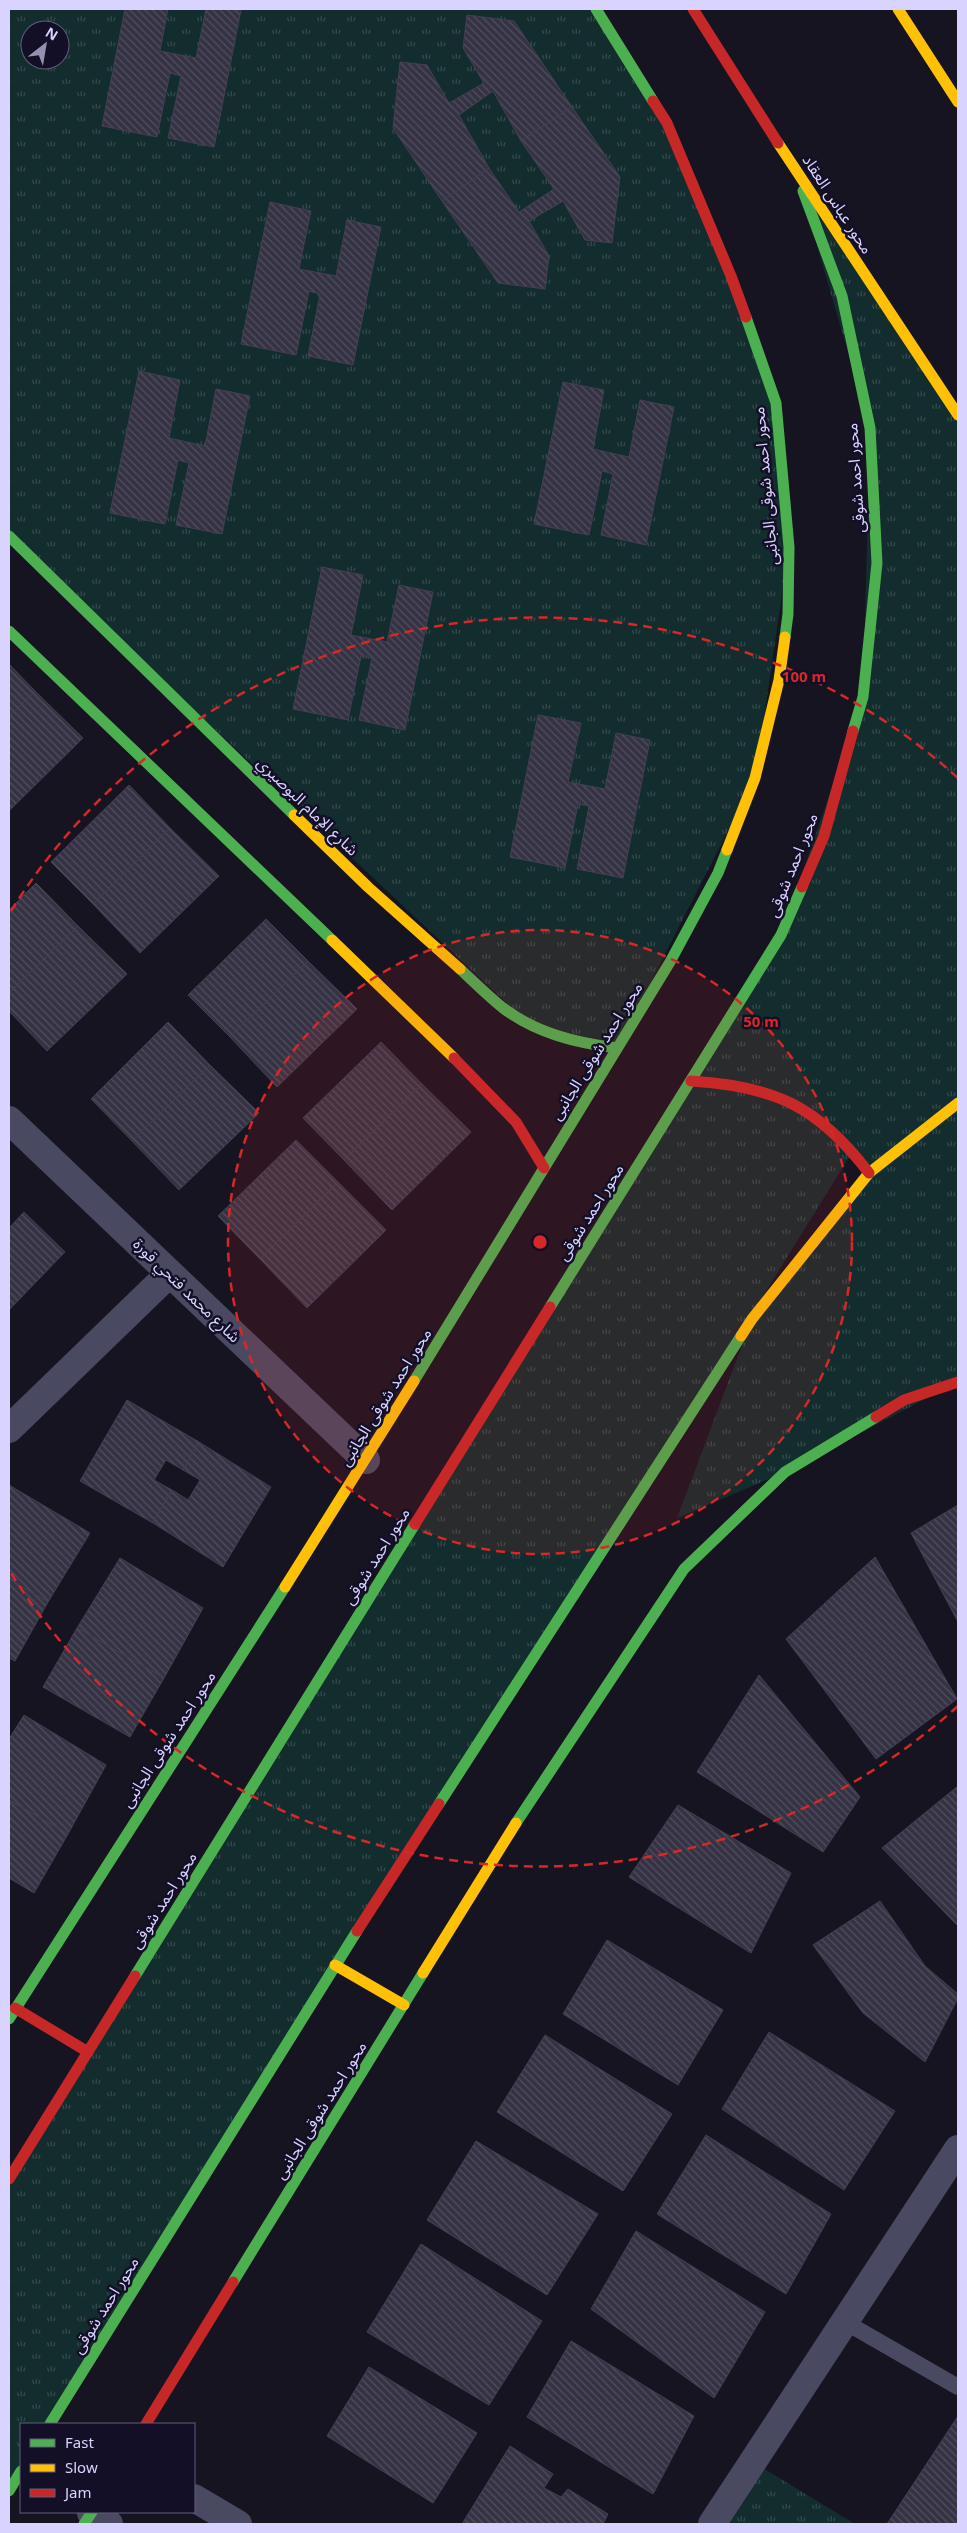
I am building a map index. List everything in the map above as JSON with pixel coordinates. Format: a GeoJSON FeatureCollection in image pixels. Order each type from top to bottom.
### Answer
{"type":"FeatureCollection","features":[{"type":"Feature","properties":{"kind":"street","name":"محور احمد شوقى الجانبى"},"geometry":{"type":"LineString","coordinates":[[9,2019],[366,1460],[670,962],[718,873],[754,778],[779,680],[788,614],[789,547],[776,403],[731,276],[667,123],[596,9]]}},
{"type":"Feature","properties":{"kind":"street","name":"محور عباس العقاد"},"geometry":{"type":"LineString","coordinates":[[693,9],[795,170],[958,415]]}},
{"type":"Feature","properties":{"kind":"street"},"geometry":{"type":"LineString","coordinates":[[898,9],[958,102]]}},
{"type":"Feature","properties":{"kind":"street","name":"محور احمد شوقى"},"geometry":{"type":"LineString","coordinates":[[9,2179],[781,935],[824,836],[863,697],[877,563],[870,428],[842,296],[795,170]]}},
{"type":"Feature","properties":{"kind":"street","name":"شارع الإمام البوصيري"},"geometry":{"type":"LineString","coordinates":[[9,536],[368,887],[503,1008],[530,1024],[557,1036],[587,1044],[617,1048]]}},
{"type":"Feature","properties":{"kind":"street"},"geometry":{"type":"LineString","coordinates":[[9,631],[482,1084],[516,1122],[544,1168]]}},
{"type":"Feature","properties":{"kind":"street"},"geometry":{"type":"LineString","coordinates":[[691,1081],[725,1082],[757,1088],[789,1100],[813,1114],[834,1131],[853,1150],[869,1173]]}},
{"type":"Feature","properties":{"kind":"street","name":"محور احمد شوقى"},"geometry":{"type":"LineString","coordinates":[[51,2423],[335,1965],[752,1318],[869,1173],[958,1103]]}},
{"type":"Feature","properties":{"kind":"street","name":"شارع محمد فتحي قورة"},"geometry":{"type":"LineString","coordinates":[[9,1120],[366,1460]]}},
{"type":"Feature","properties":{"kind":"street"},"geometry":{"type":"LineString","coordinates":[[9,1429],[169,1274]]}},
{"type":"Feature","properties":{"kind":"street","name":"محور احمد شوقى الجانبى"},"geometry":{"type":"LineString","coordinates":[[147,2423],[498,1851],[684,1569],[785,1472],[904,1400],[958,1382]]}},
{"type":"Feature","properties":{"kind":"street"},"geometry":{"type":"LineString","coordinates":[[335,1965],[404,2005]]}},
{"type":"Feature","properties":{"kind":"street"},"geometry":{"type":"LineString","coordinates":[[15,2008],[88,2052]]}},
{"type":"Feature","properties":{"kind":"street"},"geometry":{"type":"LineString","coordinates":[[712,2524],[958,2150]]}},
{"type":"Feature","properties":{"kind":"street"},"geometry":{"type":"LineString","coordinates":[[9,2491],[20,2473]]}},
{"type":"Feature","properties":{"kind":"street"},"geometry":{"type":"LineString","coordinates":[[195,2499],[238,2524]]}},
{"type":"Feature","properties":{"kind":"lane"},"geometry":{"type":"LineString","coordinates":[[844,2322],[958,2387]]}},
{"type":"Feature","properties":{"kind":"green space"},"geometry":{"type":"Polygon","coordinates":[[[9,9],[596,9],[667,123],[776,403],[789,547],[755,778],[617,1048],[529,1024],[9,536],[9,9]]]}},
{"type":"Feature","properties":{"kind":"green space"},"geometry":{"type":"Polygon","coordinates":[[[795,170],[958,414],[958,1382],[785,1472],[677,1518],[752,1319],[869,1173],[853,1151],[689,1415],[53,2423],[20,2423],[20,2476],[9,2495],[9,2179],[781,935],[863,697],[870,428],[795,170]]]}},
{"type":"Feature","properties":{"kind":"green space"},"geometry":{"type":"Polygon","coordinates":[[[753,2462],[855,2524],[712,2524],[753,2462]]]}},
{"type":"Feature","properties":{"kind":"building"},"geometry":{"type":"Polygon","coordinates":[[[125,9],[168,9],[160,51],[196,58],[206,9],[241,10],[214,147],[168,138],[181,76],[170,73],[157,137],[102,126],[125,9]]]}},
{"type":"Feature","properties":{"kind":"building"},"geometry":{"type":"Polygon","coordinates":[[[467,15],[514,21],[572,107],[521,141],[493,91],[459,115],[489,168],[442,201],[393,128],[400,62],[427,65],[449,103],[484,83],[463,48],[467,15]]]}},
{"type":"Feature","properties":{"kind":"building"},"geometry":{"type":"Polygon","coordinates":[[[572,107],[620,177],[612,243],[585,240],[563,201],[529,221],[549,256],[545,289],[498,283],[442,201],[489,168],[519,212],[554,189],[521,141],[572,107]]]}},
{"type":"Feature","properties":{"kind":"building"},"geometry":{"type":"Polygon","coordinates":[[[270,202],[311,211],[299,269],[336,276],[347,220],[381,227],[353,365],[308,356],[320,294],[309,291],[296,355],[241,344],[270,202]]]}},
{"type":"Feature","properties":{"kind":"building"},"geometry":{"type":"Polygon","coordinates":[[[139,371],[180,380],[169,438],[205,446],[216,389],[250,396],[222,534],[176,525],[189,463],[178,460],[165,524],[110,513],[139,371]]]}},
{"type":"Feature","properties":{"kind":"building"},"geometry":{"type":"Polygon","coordinates":[[[563,382],[604,390],[593,449],[629,457],[640,400],[674,407],[646,545],[601,535],[613,474],[602,471],[589,535],[534,524],[563,382]]]}},
{"type":"Feature","properties":{"kind":"building"},"geometry":{"type":"Polygon","coordinates":[[[322,567],[363,575],[351,635],[387,642],[399,585],[433,592],[405,730],[359,720],[372,658],[361,656],[348,720],[293,709],[322,567]]]}},
{"type":"Feature","properties":{"kind":"building"},"geometry":{"type":"Polygon","coordinates":[[[9,664],[35,691],[9,717],[9,664]]]}},
{"type":"Feature","properties":{"kind":"building"},"geometry":{"type":"Polygon","coordinates":[[[35,691],[83,738],[9,811],[9,717],[35,691]]]}},
{"type":"Feature","properties":{"kind":"building"},"geometry":{"type":"Polygon","coordinates":[[[538,715],[581,723],[568,782],[605,789],[616,733],[650,740],[623,878],[577,869],[589,806],[578,804],[565,868],[510,857],[538,715]]]}},
{"type":"Feature","properties":{"kind":"building"},"geometry":{"type":"Polygon","coordinates":[[[129,785],[170,828],[93,904],[51,862],[129,785]]]}},
{"type":"Feature","properties":{"kind":"building"},"geometry":{"type":"Polygon","coordinates":[[[170,828],[219,876],[140,953],[93,904],[170,828]]]}},
{"type":"Feature","properties":{"kind":"building"},"geometry":{"type":"Polygon","coordinates":[[[36,883],[78,926],[9,993],[9,910],[36,883]]]}},
{"type":"Feature","properties":{"kind":"building"},"geometry":{"type":"Polygon","coordinates":[[[266,919],[308,961],[230,1037],[188,995],[266,919]]]}},
{"type":"Feature","properties":{"kind":"building"},"geometry":{"type":"Polygon","coordinates":[[[78,926],[127,974],[47,1051],[9,1011],[9,993],[78,926]]]}},
{"type":"Feature","properties":{"kind":"building"},"geometry":{"type":"Polygon","coordinates":[[[308,961],[357,1009],[277,1087],[230,1037],[308,961]]]}},
{"type":"Feature","properties":{"kind":"building"},"geometry":{"type":"Polygon","coordinates":[[[168,1022],[210,1065],[132,1141],[91,1099],[168,1022]]]}},
{"type":"Feature","properties":{"kind":"building"},"geometry":{"type":"Polygon","coordinates":[[[381,1042],[422,1084],[344,1160],[303,1118],[381,1042]]]}},
{"type":"Feature","properties":{"kind":"building"},"geometry":{"type":"Polygon","coordinates":[[[210,1065],[259,1113],[179,1190],[132,1141],[210,1065]]]}},
{"type":"Feature","properties":{"kind":"building"},"geometry":{"type":"Polygon","coordinates":[[[422,1084],[471,1132],[392,1210],[344,1160],[422,1084]]]}},
{"type":"Feature","properties":{"kind":"building"},"geometry":{"type":"Polygon","coordinates":[[[296,1140],[338,1182],[260,1259],[218,1216],[296,1140]]]}},
{"type":"Feature","properties":{"kind":"building"},"geometry":{"type":"Polygon","coordinates":[[[338,1182],[386,1230],[307,1308],[260,1259],[338,1182]]]}},
{"type":"Feature","properties":{"kind":"building"},"geometry":{"type":"Polygon","coordinates":[[[24,1212],[65,1252],[9,1310],[9,1228],[24,1212]]]}},
{"type":"Feature","properties":{"kind":"building"},"geometry":{"type":"Polygon","coordinates":[[[127,1400],[199,1442],[183,1470],[166,1460],[154,1480],[172,1490],[153,1523],[80,1481],[127,1400]]]}},
{"type":"Feature","properties":{"kind":"building"},"geometry":{"type":"Polygon","coordinates":[[[199,1442],[271,1487],[223,1567],[153,1523],[172,1490],[188,1500],[200,1480],[183,1470],[199,1442]]]}},
{"type":"Feature","properties":{"kind":"building"},"geometry":{"type":"Polygon","coordinates":[[[9,1485],[90,1533],[48,1602],[9,1579],[9,1485]]]}},
{"type":"Feature","properties":{"kind":"building"},"geometry":{"type":"Polygon","coordinates":[[[958,1505],[958,1622],[911,1533],[958,1505]]]}},
{"type":"Feature","properties":{"kind":"building"},"geometry":{"type":"Polygon","coordinates":[[[875,1557],[957,1699],[876,1759],[786,1639],[875,1557]]]}},
{"type":"Feature","properties":{"kind":"building"},"geometry":{"type":"Polygon","coordinates":[[[120,1558],[203,1608],[164,1678],[77,1628],[120,1558]]]}},
{"type":"Feature","properties":{"kind":"building"},"geometry":{"type":"Polygon","coordinates":[[[9,1579],[48,1602],[15,1661],[9,1658],[9,1579]]]}},
{"type":"Feature","properties":{"kind":"building"},"geometry":{"type":"Polygon","coordinates":[[[77,1628],[164,1678],[130,1737],[43,1687],[77,1628]]]}},
{"type":"Feature","properties":{"kind":"building"},"geometry":{"type":"Polygon","coordinates":[[[759,1675],[860,1797],[823,1852],[697,1772],[759,1675]]]}},
{"type":"Feature","properties":{"kind":"building"},"geometry":{"type":"Polygon","coordinates":[[[24,1715],[106,1765],[68,1834],[9,1800],[9,1739],[24,1715]]]}},
{"type":"Feature","properties":{"kind":"building"},"geometry":{"type":"Polygon","coordinates":[[[958,1786],[958,1926],[882,1848],[958,1786]]]}},
{"type":"Feature","properties":{"kind":"building"},"geometry":{"type":"Polygon","coordinates":[[[9,1800],[68,1834],[34,1893],[9,1878],[9,1800]]]}},
{"type":"Feature","properties":{"kind":"building"},"geometry":{"type":"Polygon","coordinates":[[[678,1805],[791,1873],[751,1953],[629,1877],[678,1805]]]}},
{"type":"Feature","properties":{"kind":"building"},"geometry":{"type":"Polygon","coordinates":[[[880,1901],[925,1966],[958,1994],[958,1998],[925,2062],[863,2013],[813,1945],[880,1901]]]}},
{"type":"Feature","properties":{"kind":"building"},"geometry":{"type":"Polygon","coordinates":[[[607,1940],[723,2010],[678,2085],[563,2014],[607,1940]]]}},
{"type":"Feature","properties":{"kind":"building"},"geometry":{"type":"Polygon","coordinates":[[[769,2032],[895,2111],[844,2190],[722,2109],[769,2032]]]}},
{"type":"Feature","properties":{"kind":"building"},"geometry":{"type":"Polygon","coordinates":[[[545,2035],[672,2114],[623,2191],[497,2112],[545,2035]]]}},
{"type":"Feature","properties":{"kind":"building"},"geometry":{"type":"Polygon","coordinates":[[[706,2135],[831,2214],[786,2294],[657,2214],[706,2135]]]}},
{"type":"Feature","properties":{"kind":"building"},"geometry":{"type":"Polygon","coordinates":[[[476,2141],[598,2214],[547,2295],[427,2220],[476,2141]]]}},
{"type":"Feature","properties":{"kind":"building"},"geometry":{"type":"Polygon","coordinates":[[[636,2231],[765,2312],[714,2398],[591,2309],[636,2231]]]}},
{"type":"Feature","properties":{"kind":"building"},"geometry":{"type":"Polygon","coordinates":[[[421,2244],[542,2321],[489,2405],[367,2332],[421,2244]]]}},
{"type":"Feature","properties":{"kind":"building"},"geometry":{"type":"Polygon","coordinates":[[[571,2341],[694,2416],[653,2494],[527,2417],[571,2341]]]}},
{"type":"Feature","properties":{"kind":"building"},"geometry":{"type":"Polygon","coordinates":[[[369,2367],[477,2433],[433,2503],[327,2436],[369,2367]]]}},
{"type":"Feature","properties":{"kind":"building"},"geometry":{"type":"Polygon","coordinates":[[[958,2416],[958,2524],[887,2524],[958,2416]]]}},
{"type":"Feature","properties":{"kind":"building"},"geometry":{"type":"Polygon","coordinates":[[[510,2446],[553,2474],[544,2488],[561,2497],[568,2489],[608,2514],[603,2524],[462,2524],[510,2446]]]}},
{"type":"Feature","properties":{"kind":"traffic: fast"},"geometry":{"type":"LineString","coordinates":[[596,9],[653,101]]}},
{"type":"Feature","properties":{"kind":"traffic: fast"},"geometry":{"type":"LineString","coordinates":[[803,191],[842,296],[870,428],[877,563],[863,697],[853,731]]}},
{"type":"Feature","properties":{"kind":"traffic: fast"},"geometry":{"type":"LineString","coordinates":[[746,317],[776,403],[789,547],[788,614],[785,637]]}},
{"type":"Feature","properties":{"kind":"traffic: fast"},"geometry":{"type":"LineString","coordinates":[[9,536],[294,815]]}},
{"type":"Feature","properties":{"kind":"traffic: fast"},"geometry":{"type":"LineString","coordinates":[[9,631],[332,940]]}},
{"type":"Feature","properties":{"kind":"traffic: fast"},"geometry":{"type":"LineString","coordinates":[[414,1381],[670,962],[718,873],[727,850]]}},
{"type":"Feature","properties":{"kind":"traffic: fast"},"geometry":{"type":"LineString","coordinates":[[550,1307],[781,935],[802,887]]}},
{"type":"Feature","properties":{"kind":"traffic: fast"},"geometry":{"type":"LineString","coordinates":[[460,969],[503,1008],[529,1024],[572,1040],[617,1048]]}},
{"type":"Feature","properties":{"kind":"traffic: fast"},"geometry":{"type":"LineString","coordinates":[[439,1804],[741,1336]]}},
{"type":"Feature","properties":{"kind":"traffic: fast"},"geometry":{"type":"LineString","coordinates":[[516,1823],[684,1569],[785,1472],[876,1417]]}},
{"type":"Feature","properties":{"kind":"traffic: fast"},"geometry":{"type":"LineString","coordinates":[[135,1976],[415,1524]]}},
{"type":"Feature","properties":{"kind":"traffic: fast"},"geometry":{"type":"LineString","coordinates":[[9,2019],[285,1587]]}},
{"type":"Feature","properties":{"kind":"traffic: fast"},"geometry":{"type":"LineString","coordinates":[[51,2423],[357,1931]]}},
{"type":"Feature","properties":{"kind":"traffic: fast"},"geometry":{"type":"LineString","coordinates":[[233,2282],[423,1973]]}},
{"type":"Feature","properties":{"kind":"traffic: fast"},"geometry":{"type":"LineString","coordinates":[[9,2491],[20,2473]]}},
{"type":"Feature","properties":{"kind":"traffic: fast"},"geometry":{"type":"LineString","coordinates":[[84,2524],[91,2513]]}},
{"type":"Feature","properties":{"kind":"traffic: slow"},"geometry":{"type":"LineString","coordinates":[[898,9],[958,102]]}},
{"type":"Feature","properties":{"kind":"traffic: slow"},"geometry":{"type":"LineString","coordinates":[[778,143],[958,415]]}},
{"type":"Feature","properties":{"kind":"traffic: slow"},"geometry":{"type":"LineString","coordinates":[[727,850],[755,778],[779,680],[785,637]]}},
{"type":"Feature","properties":{"kind":"traffic: slow"},"geometry":{"type":"LineString","coordinates":[[294,815],[368,887],[460,969]]}},
{"type":"Feature","properties":{"kind":"traffic: slow"},"geometry":{"type":"LineString","coordinates":[[332,940],[454,1058]]}},
{"type":"Feature","properties":{"kind":"traffic: slow"},"geometry":{"type":"LineString","coordinates":[[741,1336],[752,1319],[869,1173],[958,1103]]}},
{"type":"Feature","properties":{"kind":"traffic: slow"},"geometry":{"type":"LineString","coordinates":[[285,1587],[414,1381]]}},
{"type":"Feature","properties":{"kind":"traffic: slow"},"geometry":{"type":"LineString","coordinates":[[423,1973],[516,1823]]}},
{"type":"Feature","properties":{"kind":"traffic: slow"},"geometry":{"type":"LineString","coordinates":[[335,1965],[404,2005]]}},
{"type":"Feature","properties":{"kind":"traffic: jam"},"geometry":{"type":"LineString","coordinates":[[693,9],[778,143]]}},
{"type":"Feature","properties":{"kind":"traffic: jam"},"geometry":{"type":"LineString","coordinates":[[653,101],[667,123],[731,276],[746,317]]}},
{"type":"Feature","properties":{"kind":"traffic: jam"},"geometry":{"type":"LineString","coordinates":[[802,887],[824,836],[853,731]]}},
{"type":"Feature","properties":{"kind":"traffic: jam"},"geometry":{"type":"LineString","coordinates":[[454,1058],[516,1122],[544,1168]]}},
{"type":"Feature","properties":{"kind":"traffic: jam"},"geometry":{"type":"LineString","coordinates":[[691,1081],[747,1088],[792,1104],[812,1116],[831,1131],[869,1173]]}},
{"type":"Feature","properties":{"kind":"traffic: jam"},"geometry":{"type":"LineString","coordinates":[[415,1524],[550,1307]]}},
{"type":"Feature","properties":{"kind":"traffic: jam"},"geometry":{"type":"LineString","coordinates":[[876,1417],[904,1400],[958,1382]]}},
{"type":"Feature","properties":{"kind":"traffic: jam"},"geometry":{"type":"LineString","coordinates":[[357,1931],[439,1804]]}},
{"type":"Feature","properties":{"kind":"traffic: jam"},"geometry":{"type":"LineString","coordinates":[[9,2179],[135,1976]]}},
{"type":"Feature","properties":{"kind":"traffic: jam"},"geometry":{"type":"LineString","coordinates":[[15,2008],[88,2052]]}},
{"type":"Feature","properties":{"kind":"traffic: jam"},"geometry":{"type":"LineString","coordinates":[[147,2423],[233,2282]]}}]}
